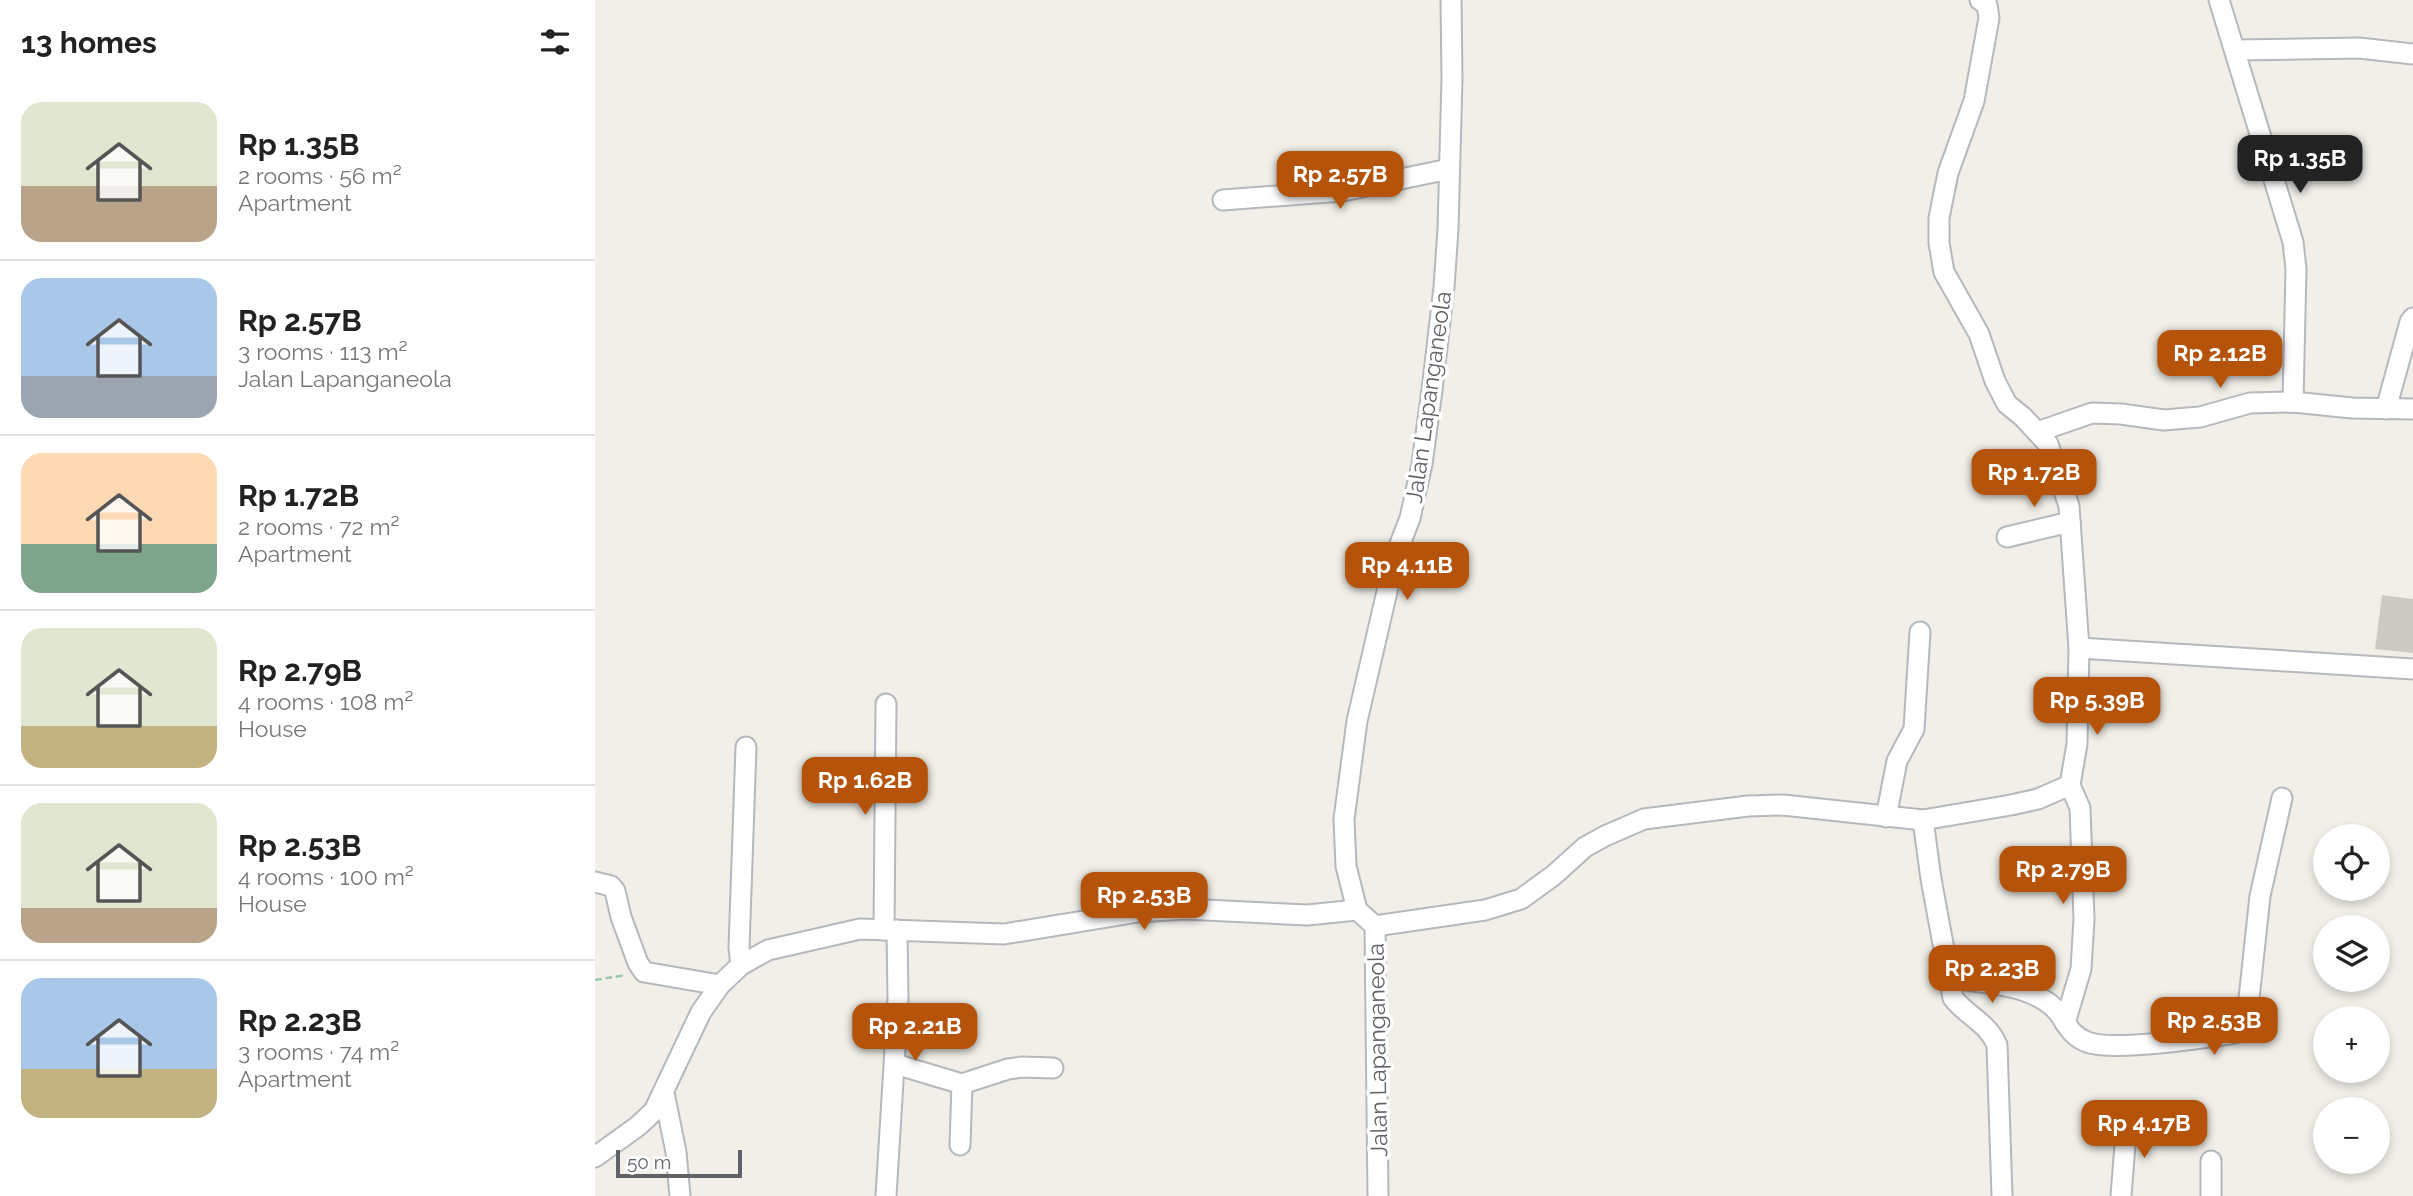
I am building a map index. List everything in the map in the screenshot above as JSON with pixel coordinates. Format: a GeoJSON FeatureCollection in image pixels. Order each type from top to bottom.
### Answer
{"type":"FeatureCollection","features":[{"type":"Feature","properties":{"kind":"street","name":"Jalan Lapanganeola"},"geometry":{"type":"LineString","coordinates":[[1378,1196],[1375,926],[1357,909],[1346,866],[1344,819],[1357,722],[1395,557],[1410,518],[1422,464],[1444,287],[1449,169],[1451,0]]}},
{"type":"Feature","properties":{"kind":"street"},"geometry":{"type":"LineString","coordinates":[[2219,0],[2293,242],[2296,269],[2293,402]]}},
{"type":"Feature","properties":{"kind":"street"},"geometry":{"type":"LineString","coordinates":[[1989,2],[1989,18],[1973,101],[1948,173],[1939,218],[1939,243],[1944,272],[1979,334],[1995,381],[2007,404],[2048,444],[2069,506],[2079,648],[2077,744],[2070,785],[2080,808],[2084,919],[2081,969],[2065,1023]]}},
{"type":"Feature","properties":{"kind":"street"},"geometry":{"type":"LineString","coordinates":[[2235,50],[2359,48],[2413,54]]}},
{"type":"Feature","properties":{"kind":"street"},"geometry":{"type":"LineString","coordinates":[[1223,200],[1343,191],[1449,169]]}},
{"type":"Feature","properties":{"kind":"street"},"geometry":{"type":"LineString","coordinates":[[2386,409],[2413,318]]}},
{"type":"Feature","properties":{"kind":"street"},"geometry":{"type":"LineString","coordinates":[[2037,432],[2092,413],[2164,420],[2200,417],[2250,403],[2293,402],[2413,410]]}},
{"type":"Feature","properties":{"kind":"street"},"geometry":{"type":"LineString","coordinates":[[2007,537],[2070,522]]}},
{"type":"Feature","properties":{"kind":"street"},"geometry":{"type":"LineString","coordinates":[[1886,817],[1897,761],[1914,729],[1920,632]]}},
{"type":"Feature","properties":{"kind":"street"},"geometry":{"type":"LineString","coordinates":[[2079,648],[2413,669]]}},
{"type":"Feature","properties":{"kind":"street"},"geometry":{"type":"LineString","coordinates":[[886,704],[891,930],[899,954],[886,1196]]}},
{"type":"Feature","properties":{"kind":"street"},"geometry":{"type":"LineString","coordinates":[[741,965],[739,948],[746,747]]}},
{"type":"Feature","properties":{"kind":"street"},"geometry":{"type":"LineString","coordinates":[[1375,926],[1485,909],[1521,899],[1554,875],[1585,847],[1644,819],[1748,806],[1783,805],[1923,820],[2011,805],[2047,796],[2070,785]]}},
{"type":"Feature","properties":{"kind":"street"},"geometry":{"type":"LineString","coordinates":[[1948,978],[2031,993],[2054,1007],[2074,1037],[2091,1044],[2182,1041],[2236,1033],[2247,1017],[2260,896],[2282,798]]}},
{"type":"Feature","properties":{"kind":"street"},"geometry":{"type":"LineString","coordinates":[[1923,820],[1953,998],[1994,1037],[1997,1045],[2002,1196]]}},
{"type":"Feature","properties":{"kind":"street"},"geometry":{"type":"LineString","coordinates":[[595,882],[611,886],[614,891],[638,964],[644,972],[720,985]]}},
{"type":"Feature","properties":{"kind":"street"},"geometry":{"type":"LineString","coordinates":[[595,1157],[655,1111],[701,1012],[720,985],[741,965],[768,950],[811,938],[860,929],[1003,934],[1138,912],[1185,909],[1307,915],[1357,909]]}},
{"type":"Feature","properties":{"kind":"street"},"geometry":{"type":"LineString","coordinates":[[895,1065],[962,1084],[1008,1069],[1053,1068]]}},
{"type":"Feature","properties":{"kind":"street"},"geometry":{"type":"LineString","coordinates":[[960,1145],[962,1084]]}},
{"type":"Feature","properties":{"kind":"street"},"geometry":{"type":"LineString","coordinates":[[663,1093],[676,1152],[680,1196]]}},
{"type":"Feature","properties":{"kind":"street"},"geometry":{"type":"LineString","coordinates":[[2121,1196],[2127,1120]]}},
{"type":"Feature","properties":{"kind":"street"},"geometry":{"type":"LineString","coordinates":[[2211,1161],[2211,1196]]}},
{"type":"Feature","properties":{"kind":"path"},"geometry":{"type":"LineString","coordinates":[[595,980],[644,972]]}},
{"type":"Feature","properties":{"kind":"building"},"geometry":{"type":"Polygon","coordinates":[[[2382,595],[2413,599],[2413,653],[2375,649],[2382,595]]]}}]}
